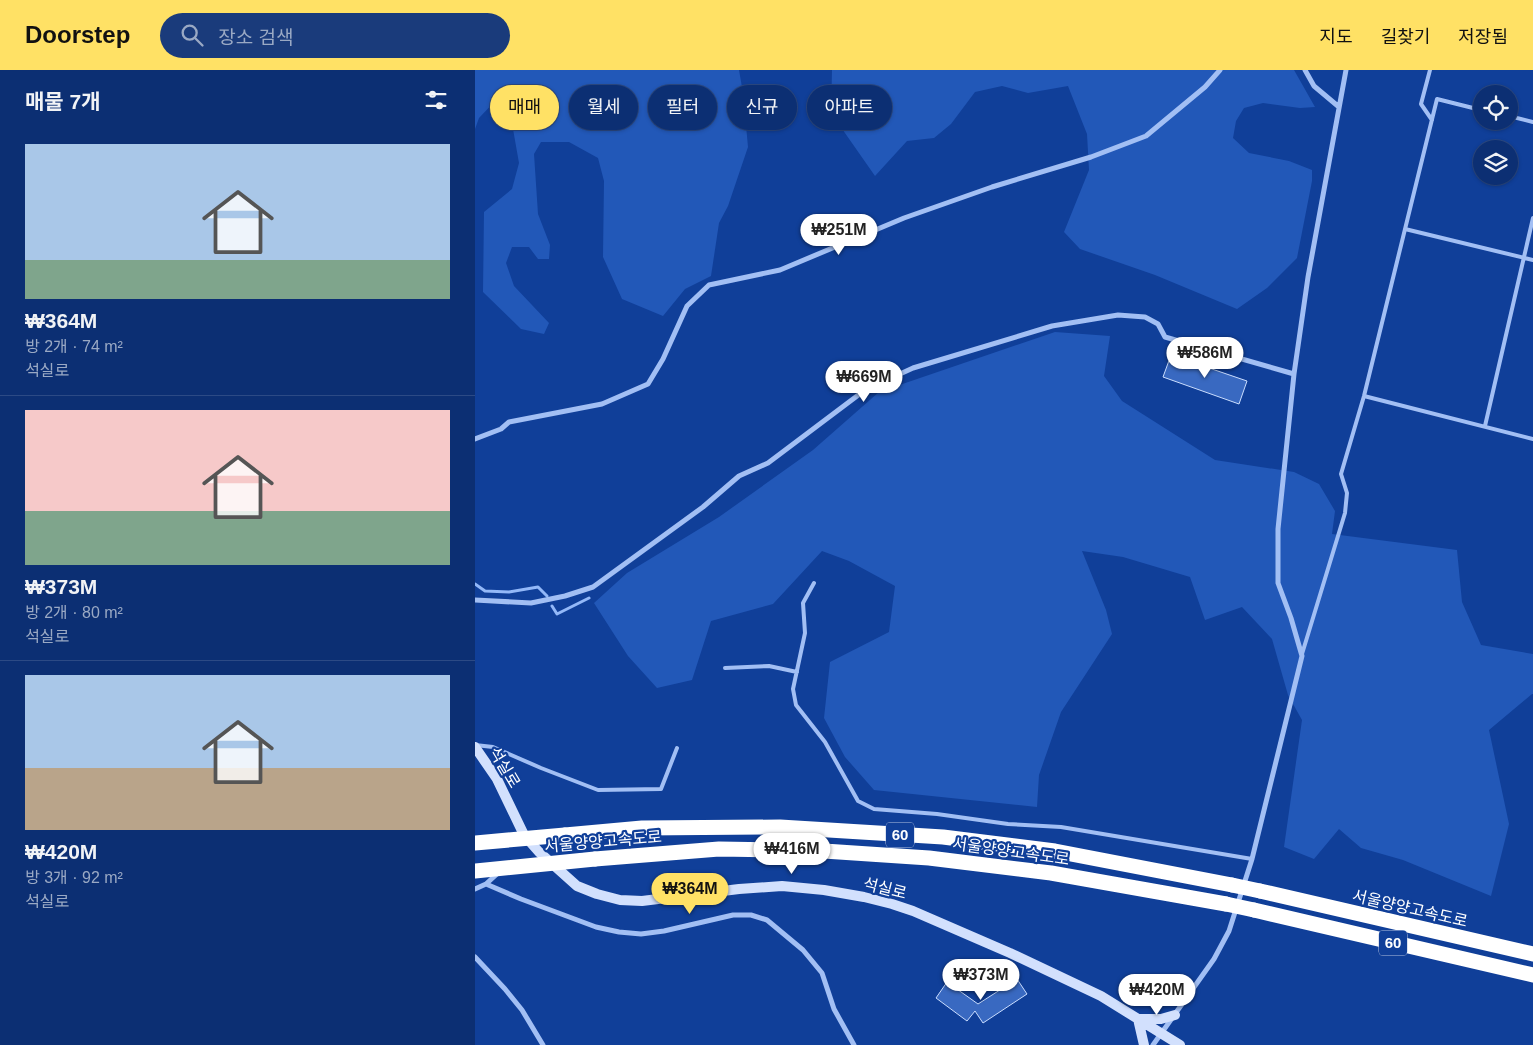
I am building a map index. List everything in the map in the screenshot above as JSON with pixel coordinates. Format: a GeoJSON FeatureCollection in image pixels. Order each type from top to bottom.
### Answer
{"type":"FeatureCollection","features":[{"type":"Feature","properties":{"kind":"highway","name":"서울양양고속도로"},"geometry":{"type":"LineString","coordinates":[[475,843],[642,828],[780,826],[943,838],[1055,851],[1233,885],[1533,954]]}},
{"type":"Feature","properties":{"kind":"highway","name":"서울양양고속도로"},"geometry":{"type":"LineString","coordinates":[[475,871],[719,849],[823,851],[929,858],[1051,873],[1226,904],[1533,975]]}},
{"type":"Feature","properties":{"kind":"main road","name":"석실로"},"geometry":{"type":"LineString","coordinates":[[475,746],[497,779],[524,835],[539,852],[577,886],[597,894],[621,900],[642,901],[739,889],[782,886],[832,891],[892,904],[922,914],[1085,988],[1180,1045]]}},
{"type":"Feature","properties":{"kind":"main road"},"geometry":{"type":"LineString","coordinates":[[1144,1045],[1138,1019],[1161,1019],[1175,1014]]}},
{"type":"Feature","properties":{"kind":"street"},"geometry":{"type":"LineString","coordinates":[[475,439],[501,430],[509,422],[602,404],[648,384],[663,359],[687,306],[709,285],[780,270],[904,218],[992,187],[1091,157],[1146,136],[1205,87],[1220,70]]}},
{"type":"Feature","properties":{"kind":"street"},"geometry":{"type":"LineString","coordinates":[[1305,70],[1314,86],[1339,107]]}},
{"type":"Feature","properties":{"kind":"street"},"geometry":{"type":"LineString","coordinates":[[1153,1045],[1214,959],[1229,931],[1252,859],[1302,656],[1291,618],[1277,583],[1278,529],[1308,277],[1346,70]]}},
{"type":"Feature","properties":{"kind":"street"},"geometry":{"type":"LineString","coordinates":[[475,600],[531,603],[565,596],[593,587],[703,507],[739,476],[768,463],[865,390],[913,368],[1052,326],[1118,316],[1145,317],[1158,324],[1165,337],[1295,374]]}},
{"type":"Feature","properties":{"kind":"street"},"geometry":{"type":"LineString","coordinates":[[475,889],[486,884],[505,866],[533,859],[539,852]]}},
{"type":"Feature","properties":{"kind":"street"},"geometry":{"type":"LineString","coordinates":[[486,884],[596,927],[619,932],[641,934],[664,931],[733,915],[751,915],[767,920],[803,950],[822,973],[835,1009],[854,1045]]}},
{"type":"Feature","properties":{"kind":"street"},"geometry":{"type":"LineString","coordinates":[[475,957],[522,1010],[543,1045]]}},
{"type":"Feature","properties":{"kind":"lane"},"geometry":{"type":"LineString","coordinates":[[1430,70],[1421,104],[1432,120]]}},
{"type":"Feature","properties":{"kind":"lane"},"geometry":{"type":"LineString","coordinates":[[1302,656],[1345,513],[1347,493],[1341,474],[1364,396],[1437,99],[1473,108]]}},
{"type":"Feature","properties":{"kind":"lane"},"geometry":{"type":"LineString","coordinates":[[1518,118],[1533,122]]}},
{"type":"Feature","properties":{"kind":"lane"},"geometry":{"type":"LineString","coordinates":[[1485,426],[1533,218]]}},
{"type":"Feature","properties":{"kind":"lane"},"geometry":{"type":"LineString","coordinates":[[1405,229],[1533,260]]}},
{"type":"Feature","properties":{"kind":"lane"},"geometry":{"type":"LineString","coordinates":[[1364,396],[1533,438]]}},
{"type":"Feature","properties":{"kind":"lane"},"geometry":{"type":"LineString","coordinates":[[814,583],[803,603],[805,633],[793,689],[796,705],[825,742],[858,801],[874,809],[937,814],[1008,824],[1061,827],[1252,859]]}},
{"type":"Feature","properties":{"kind":"lane"},"geometry":{"type":"LineString","coordinates":[[725,668],[769,666],[797,672]]}},
{"type":"Feature","properties":{"kind":"lane"},"geometry":{"type":"LineString","coordinates":[[475,746],[493,747],[598,790],[661,789],[677,748]]}},
{"type":"Feature","properties":{"kind":"shaded area"},"geometry":{"type":"Polygon","coordinates":[[[475,70],[739,70],[742,85],[727,85],[727,130],[746,130],[748,147],[728,206],[719,223],[711,276],[685,289],[663,316],[622,299],[603,257],[604,181],[598,158],[569,142],[541,142],[534,154],[538,214],[550,245],[549,259],[538,259],[529,247],[512,247],[506,263],[514,286],[549,323],[544,334],[521,329],[483,292],[484,212],[512,189],[519,163],[513,130],[559,130],[559,85],[490,85],[490,106],[479,118],[475,129],[475,70]]]}},
{"type":"Feature","properties":{"kind":"shaded area"},"geometry":{"type":"Polygon","coordinates":[[[832,70],[1294,70],[1315,107],[1300,108],[1263,103],[1244,108],[1236,121],[1233,138],[1249,153],[1289,161],[1312,170],[1312,181],[1297,258],[1267,288],[1237,309],[1155,275],[1080,249],[1064,232],[1089,170],[1087,134],[1068,86],[1028,93],[1002,86],[975,92],[951,124],[934,138],[907,141],[875,176],[843,130],[892,130],[892,85],[832,85],[832,70]]]}},
{"type":"Feature","properties":{"kind":"shaded area"},"geometry":{"type":"Polygon","coordinates":[[[1055,332],[1110,336],[1104,376],[1122,401],[1215,460],[1294,472],[1319,484],[1335,511],[1332,534],[1457,550],[1462,602],[1481,645],[1533,654],[1533,694],[1489,730],[1509,824],[1491,896],[1403,860],[1361,848],[1339,829],[1314,859],[1284,847],[1302,720],[1288,695],[1272,639],[1242,607],[1205,620],[1190,577],[1123,557],[1082,551],[1106,610],[1112,634],[1061,712],[1039,775],[1037,807],[874,790],[845,757],[824,718],[830,662],[889,632],[895,586],[849,561],[822,551],[773,604],[711,621],[692,680],[657,688],[628,656],[594,603],[627,573],[719,517],[813,450],[879,392],[1055,332]]]}},
{"type":"Feature","properties":{"kind":"building"},"geometry":{"type":"Polygon","coordinates":[[[1171,355],[1247,381],[1239,404],[1163,377],[1171,355]]]}},
{"type":"Feature","properties":{"kind":"building"},"geometry":{"type":"Polygon","coordinates":[[[1017,979],[1027,994],[983,1023],[975,1011],[967,1021],[936,998],[947,982],[978,1004],[1017,979]]]}},
{"type":"Feature","properties":{"kind":"waterway"},"geometry":{"type":"LineString","coordinates":[[475,584],[485,591],[509,592],[538,587],[547,596]]}},
{"type":"Feature","properties":{"kind":"waterway"},"geometry":{"type":"LineString","coordinates":[[552,606],[557,614],[589,598]]}}]}
